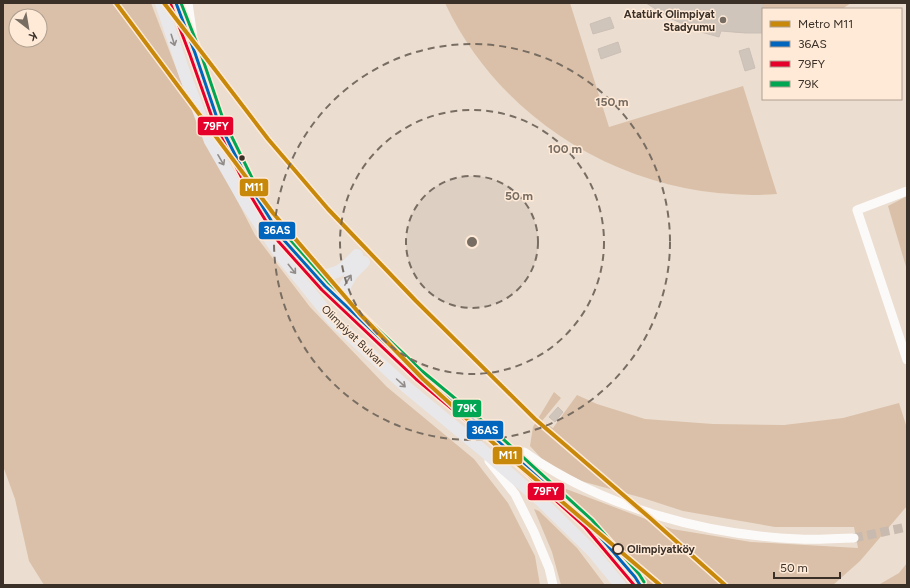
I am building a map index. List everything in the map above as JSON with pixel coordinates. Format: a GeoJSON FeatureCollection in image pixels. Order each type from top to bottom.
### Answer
{"type":"FeatureCollection","features":[{"type":"Feature","properties":{"kind":"main road","name":"Olimpiyat Bulvarı"},"geometry":{"type":"LineString","coordinates":[[161,3],[185,75],[210,141],[245,202],[281,256],[332,319],[405,386],[540,500],[593,552],[620,585]]}},
{"type":"Feature","properties":{"kind":"main road","name":"Olimpiyat Bulvarı"},"geometry":{"type":"LineString","coordinates":[[176,3],[218,121],[256,196],[282,238],[317,277],[419,375],[489,433],[589,524],[635,577],[640,585]]}},
{"type":"Feature","properties":{"kind":"main road"},"geometry":{"type":"LineString","coordinates":[[317,277],[334,274],[360,259],[345,286],[342,302]]}},
{"type":"Feature","properties":{"kind":"street"},"geometry":{"type":"LineString","coordinates":[[188,3],[195,53]]}},
{"type":"Feature","properties":{"kind":"street"},"geometry":{"type":"LineString","coordinates":[[907,191],[857,210],[907,360]]}},
{"type":"Feature","properties":{"kind":"street"},"geometry":{"type":"LineString","coordinates":[[479,447],[515,494],[534,532],[549,568],[553,585]]}},
{"type":"Feature","properties":{"kind":"street"},"geometry":{"type":"LineString","coordinates":[[524,452],[546,468],[588,489],[621,502],[691,525],[755,535],[800,539],[854,538]]}},
{"type":"Feature","properties":{"kind":"shaded area"},"geometry":{"type":"Polygon","coordinates":[[[3,3],[151,3],[189,102],[255,235],[310,307],[387,387],[474,459],[508,503],[535,556],[540,585],[44,585],[29,561],[15,499],[3,466],[3,3]]]}},
{"type":"Feature","properties":{"kind":"shaded area"},"geometry":{"type":"Polygon","coordinates":[[[445,3],[570,3],[609,127],[743,86],[777,194],[726,194],[676,186],[627,171],[582,150],[540,121],[502,87],[471,48],[445,3]]]}},
{"type":"Feature","properties":{"kind":"shaded area","name":"Atatürk Olimpiyat Stadyumu"},"geometry":{"type":"Polygon","coordinates":[[[653,3],[851,3],[844,8],[762,8],[762,33],[724,31],[653,3]]]}},
{"type":"Feature","properties":{"kind":"shaded area"},"geometry":{"type":"Polygon","coordinates":[[[907,196],[907,270],[888,206],[907,196]]]}},
{"type":"Feature","properties":{"kind":"shaded area"},"geometry":{"type":"Polygon","coordinates":[[[554,392],[561,398],[542,421],[553,428],[577,395],[597,404],[645,419],[713,424],[784,425],[843,418],[899,403],[907,428],[907,506],[860,561],[833,585],[646,585],[603,531],[553,484],[672,529],[751,542],[858,548],[854,527],[775,527],[683,511],[581,481],[542,459],[530,446],[533,427],[554,392]]]}},
{"type":"Feature","properties":{"kind":"shaded area"},"geometry":{"type":"Polygon","coordinates":[[[534,509],[539,511],[577,548],[605,585],[561,585],[552,552],[534,509]]]}},
{"type":"Feature","properties":{"kind":"shaded area"},"geometry":{"type":"Polygon","coordinates":[[[907,563],[907,585],[880,585],[899,573],[907,563]]]}},
{"type":"Feature","properties":{"kind":"building","name":"Atatürk Olimpiyat Stadyumu"},"geometry":{"type":"Polygon","coordinates":[[[646,3],[763,3],[762,33],[721,31],[719,37],[701,32],[672,19],[646,3]]]}},
{"type":"Feature","properties":{"kind":"building"},"geometry":{"type":"Polygon","coordinates":[[[610,17],[614,28],[593,34],[590,24],[610,17]]]}},
{"type":"Feature","properties":{"kind":"building"},"geometry":{"type":"Polygon","coordinates":[[[618,42],[621,52],[601,59],[598,49],[618,42]]]}},
{"type":"Feature","properties":{"kind":"building"},"geometry":{"type":"Polygon","coordinates":[[[749,48],[755,68],[745,71],[739,51],[749,48]]]}},
{"type":"Feature","properties":{"kind":"building"},"geometry":{"type":"Polygon","coordinates":[[[558,407],[563,412],[555,422],[549,417],[558,407]]]}},
{"type":"Feature","properties":{"kind":"tunnel"},"geometry":{"type":"LineString","coordinates":[[854,538],[907,527]]}},
{"type":"Feature","properties":{"kind":"metro line","name":"M11"},"geometry":{"type":"LineString","coordinates":[[116,3],[273,213],[360,314],[423,379],[500,449],[660,585]]}},
{"type":"Feature","properties":{"kind":"metro line","name":"M11"},"geometry":{"type":"LineString","coordinates":[[164,3],[268,139],[328,209],[416,301],[535,419],[725,585]]}},
{"type":"Feature","properties":{"kind":"transit line","name":"36AS"},"geometry":{"type":"LineString","coordinates":[[176,3],[218,121],[256,196],[282,238],[325,286],[419,375],[489,433],[589,524],[635,577],[640,585]]}},
{"type":"Feature","properties":{"kind":"transit line","name":"79K"},"geometry":{"type":"LineString","coordinates":[[181,3],[200,51],[223,119],[260,194],[286,235],[329,283],[422,371],[492,429],[592,520],[639,574],[644,582]]}},
{"type":"Feature","properties":{"kind":"transit line","name":"79FY"},"geometry":{"type":"LineString","coordinates":[[171,5],[214,123],[252,198],[278,241],[322,290],[416,379],[486,437],[585,527],[634,585]]}},
{"type":"Feature","properties":{"kind":"place","name":"Atatürk Olimpiyat Stadyumu"},"geometry":{"type":"Point","coordinates":[723,20]}},
{"type":"Feature","properties":{"kind":"place","name":"Olimpiyatköy"},"geometry":{"type":"Point","coordinates":[618,549]}}]}
